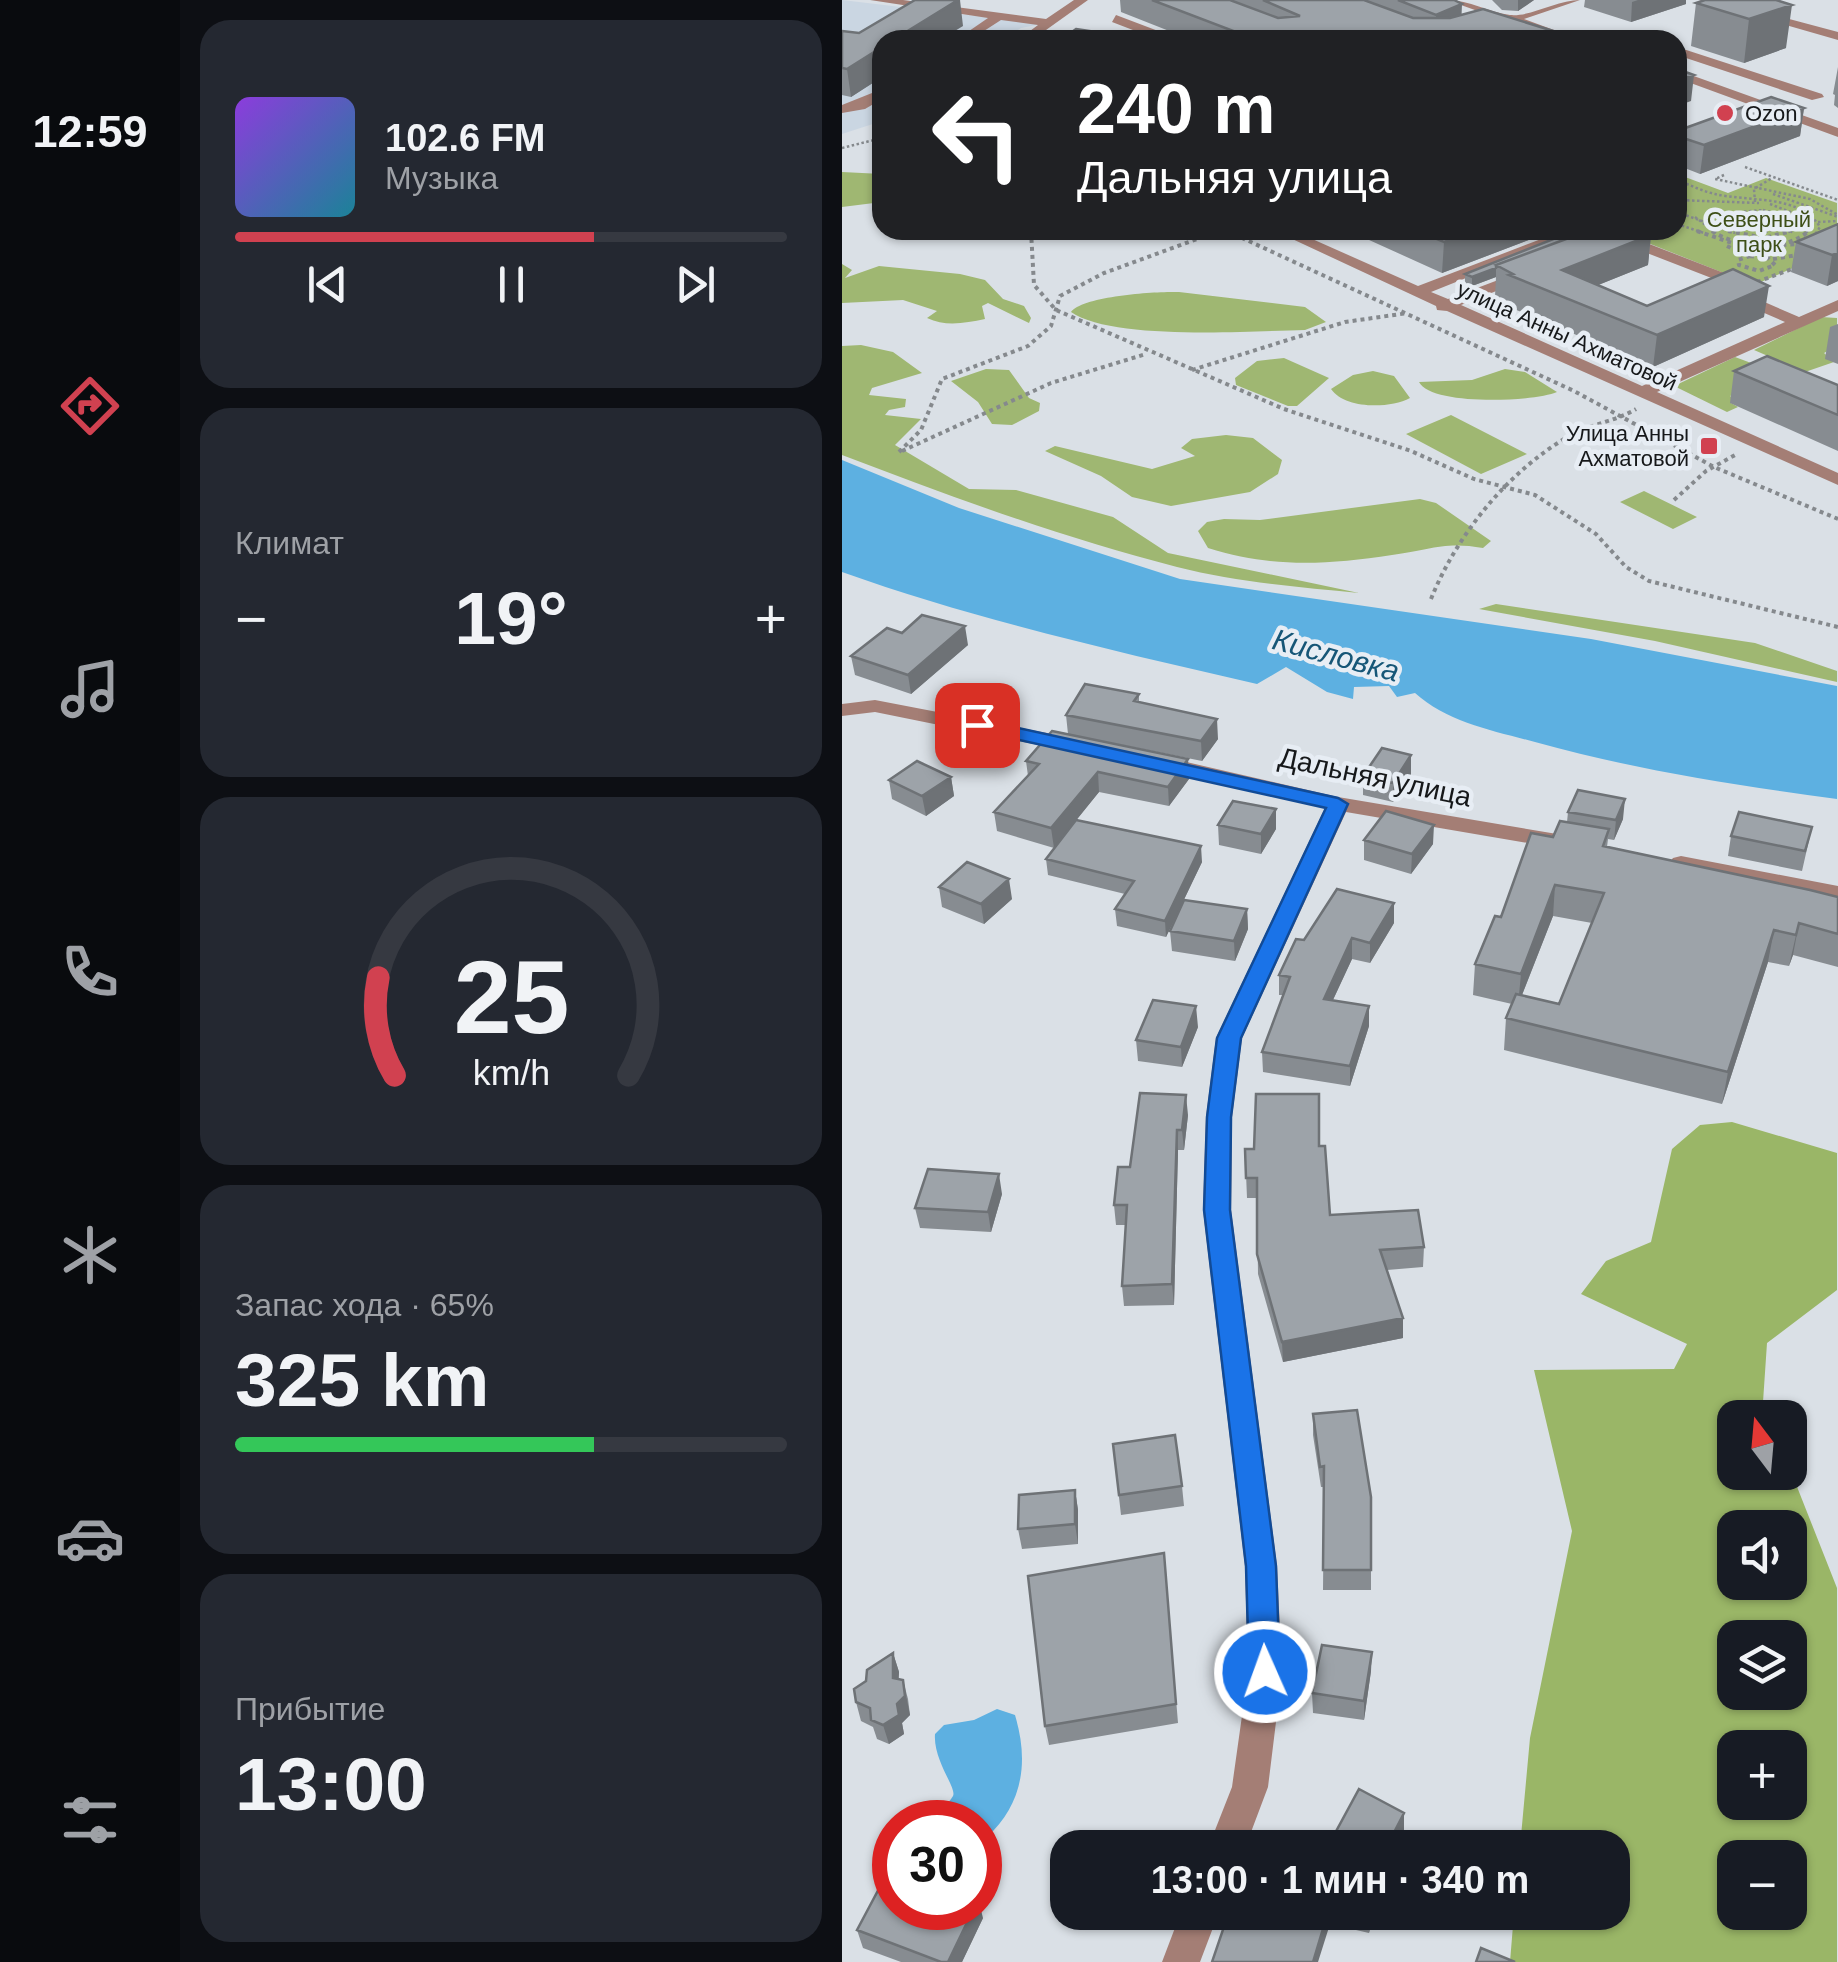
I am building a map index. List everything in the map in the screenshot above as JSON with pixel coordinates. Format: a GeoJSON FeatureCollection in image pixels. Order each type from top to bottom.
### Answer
{"type":"FeatureCollection","features":[{"type":"Feature","properties":{"kind":"street"},"geometry":{"type":"LineString","coordinates":[[880,0],[1049,23]]}},
{"type":"Feature","properties":{"kind":"street"},"geometry":{"type":"LineString","coordinates":[[952,0],[995,0]]}},
{"type":"Feature","properties":{"kind":"street"},"geometry":{"type":"LineString","coordinates":[[1039,30],[1082,0]]}},
{"type":"Feature","properties":{"kind":"street"},"geometry":{"type":"LineString","coordinates":[[1453,0],[1545,30]]}},
{"type":"Feature","properties":{"kind":"street"},"geometry":{"type":"LineString","coordinates":[[1478,30],[1574,0]]}},
{"type":"Feature","properties":{"kind":"street"},"geometry":{"type":"LineString","coordinates":[[1705,0],[1838,36]]}},
{"type":"Feature","properties":{"kind":"street"},"geometry":{"type":"LineString","coordinates":[[977,30],[996,18]]}},
{"type":"Feature","properties":{"kind":"street"},"geometry":{"type":"LineString","coordinates":[[1456,18],[1484,28]]}},
{"type":"Feature","properties":{"kind":"street"},"geometry":{"type":"LineString","coordinates":[[1116,19],[1144,30]]}},
{"type":"Feature","properties":{"kind":"street"},"geometry":{"type":"LineString","coordinates":[[1687,54],[1817,98]]}},
{"type":"Feature","properties":{"kind":"street"},"geometry":{"type":"LineString","coordinates":[[1687,79],[1838,132]]}},
{"type":"Feature","properties":{"kind":"street"},"geometry":{"type":"LineString","coordinates":[[1781,111],[1838,90]]}},
{"type":"Feature","properties":{"kind":"street"},"geometry":{"type":"LineString","coordinates":[[842,108],[872,99]]}},
{"type":"Feature","properties":{"kind":"street","name":"улица Анны Ахматовой"},"geometry":{"type":"LineString","coordinates":[[1301,240],[1414,294],[1838,480]]}},
{"type":"Feature","properties":{"kind":"street"},"geometry":{"type":"LineString","coordinates":[[1414,294],[1553,240]]}},
{"type":"Feature","properties":{"kind":"street"},"geometry":{"type":"LineString","coordinates":[[1623,240],[1718,276],[1740,297],[1798,322]]}},
{"type":"Feature","properties":{"kind":"street"},"geometry":{"type":"LineString","coordinates":[[1439,305],[1539,270]]}},
{"type":"Feature","properties":{"kind":"street"},"geometry":{"type":"LineString","coordinates":[[1648,397],[1838,305]]}},
{"type":"Feature","properties":{"kind":"street"},"geometry":{"type":"LineString","coordinates":[[842,693],[875,706],[1094,749]]}},
{"type":"Feature","properties":{"kind":"street"},"geometry":{"type":"LineString","coordinates":[[842,710],[875,706]]}},
{"type":"Feature","properties":{"kind":"street","name":"Дальняя улица"},"geometry":{"type":"LineString","coordinates":[[1133,757],[1338,804],[1580,845]]}},
{"type":"Feature","properties":{"kind":"street"},"geometry":{"type":"LineString","coordinates":[[1233,1830],[1250,1787],[1265,1672],[1261,1566],[1217,1210],[1219,1117],[1229,1038],[1338,804]]}},
{"type":"Feature","properties":{"kind":"street"},"geometry":{"type":"LineString","coordinates":[[1654,857],[1838,894]]}},
{"type":"Feature","properties":{"kind":"street"},"geometry":{"type":"LineString","coordinates":[[1180,1962],[1193,1930]]}},
{"type":"Feature","properties":{"kind":"path"},"geometry":{"type":"LineString","coordinates":[[842,148],[872,140]]}},
{"type":"Feature","properties":{"kind":"path"},"geometry":{"type":"LineString","coordinates":[[1745,167],[1838,200]]}},
{"type":"Feature","properties":{"kind":"path"},"geometry":{"type":"LineString","coordinates":[[1724,176],[1715,179],[1760,190],[1838,218]]}},
{"type":"Feature","properties":{"kind":"path"},"geometry":{"type":"LineString","coordinates":[[1754,189],[1774,177]]}},
{"type":"Feature","properties":{"kind":"path"},"geometry":{"type":"LineString","coordinates":[[1687,184],[1716,194],[1791,208],[1818,222]]}},
{"type":"Feature","properties":{"kind":"path"},"geometry":{"type":"LineString","coordinates":[[1754,189],[1755,210]]}},
{"type":"Feature","properties":{"kind":"path"},"geometry":{"type":"LineString","coordinates":[[1687,200],[1755,201]]}},
{"type":"Feature","properties":{"kind":"path"},"geometry":{"type":"LineString","coordinates":[[1779,213],[1791,208]]}},
{"type":"Feature","properties":{"kind":"path"},"geometry":{"type":"LineString","coordinates":[[1714,222],[1730,234],[1756,244],[1803,237],[1810,232],[1808,222],[1791,208]]}},
{"type":"Feature","properties":{"kind":"path"},"geometry":{"type":"LineString","coordinates":[[1734,221],[1740,212],[1755,210],[1779,213],[1793,222]]}},
{"type":"Feature","properties":{"kind":"path"},"geometry":{"type":"LineString","coordinates":[[1687,215],[1714,222],[1734,221],[1756,231],[1780,230],[1828,244]]}},
{"type":"Feature","properties":{"kind":"path"},"geometry":{"type":"LineString","coordinates":[[1695,217],[1718,239],[1783,248],[1811,239]]}},
{"type":"Feature","properties":{"kind":"path"},"geometry":{"type":"LineString","coordinates":[[1687,220],[1695,217]]}},
{"type":"Feature","properties":{"kind":"path"},"geometry":{"type":"LineString","coordinates":[[1780,230],[1793,222],[1838,218]]}},
{"type":"Feature","properties":{"kind":"path"},"geometry":{"type":"LineString","coordinates":[[1790,233],[1793,222]]}},
{"type":"Feature","properties":{"kind":"path"},"geometry":{"type":"LineString","coordinates":[[1770,259],[1811,239],[1819,231],[1818,222]]}},
{"type":"Feature","properties":{"kind":"path"},"geometry":{"type":"LineString","coordinates":[[1687,228],[1747,256]]}},
{"type":"Feature","properties":{"kind":"path"},"geometry":{"type":"LineString","coordinates":[[1674,258],[1744,228]]}},
{"type":"Feature","properties":{"kind":"path"},"geometry":{"type":"LineString","coordinates":[[1756,231],[1756,256]]}},
{"type":"Feature","properties":{"kind":"path"},"geometry":{"type":"LineString","coordinates":[[1756,244],[1790,233]]}},
{"type":"Feature","properties":{"kind":"path"},"geometry":{"type":"LineString","coordinates":[[1030,240],[1028,269],[1042,302],[1056,310],[1190,371],[1474,479],[1535,495],[1596,534],[1626,567],[1649,581],[1838,627]]}},
{"type":"Feature","properties":{"kind":"path"},"geometry":{"type":"LineString","coordinates":[[1148,354],[1014,396],[980,418],[899,452],[921,430],[942,380],[1010,356],[1043,334],[1054,322],[1056,302],[1071,289],[1197,240]]}},
{"type":"Feature","properties":{"kind":"path"},"geometry":{"type":"LineString","coordinates":[[1245,240],[1407,313],[1714,467],[1838,519]]}},
{"type":"Feature","properties":{"kind":"path"},"geometry":{"type":"LineString","coordinates":[[1800,265],[1782,274],[1739,265],[1738,260],[1809,252]]}},
{"type":"Feature","properties":{"kind":"path"},"geometry":{"type":"LineString","coordinates":[[1770,259],[1775,265],[1770,269]]}},
{"type":"Feature","properties":{"kind":"path"},"geometry":{"type":"LineString","coordinates":[[1190,371],[1345,322],[1439,305]]}},
{"type":"Feature","properties":{"kind":"path"},"geometry":{"type":"LineString","coordinates":[[1431,599],[1438,577],[1450,565],[1458,544],[1504,486],[1564,440],[1620,417],[1648,397]]}},
{"type":"Feature","properties":{"kind":"path"},"geometry":{"type":"LineString","coordinates":[[1674,500],[1750,442]]}},
{"type":"Feature","properties":{"kind":"shaded area"},"geometry":{"type":"Polygon","coordinates":[[[842,0],[1037,25],[1018,30],[872,30],[872,124],[842,134],[842,0]]]}},
{"type":"Feature","properties":{"kind":"green space"},"geometry":{"type":"Polygon","coordinates":[[[842,172],[872,174],[872,203],[842,207],[842,172]]]}},
{"type":"Feature","properties":{"kind":"green space","name":"Северный парк"},"geometry":{"type":"Polygon","coordinates":[[[1687,178],[1728,193],[1766,178],[1837,203],[1837,249],[1754,285],[1640,240],[1687,240],[1687,178]]]}},
{"type":"Feature","properties":{"kind":"green space"},"geometry":{"type":"Polygon","coordinates":[[[842,264],[852,270],[845,278],[879,266],[985,280],[1003,299],[1024,306],[1031,318],[1029,323],[988,303],[982,306],[985,319],[948,323],[927,318],[937,311],[903,300],[842,303],[842,264]]]}},
{"type":"Feature","properties":{"kind":"green space"},"geometry":{"type":"Polygon","coordinates":[[[1179,292],[1305,307],[1326,322],[1305,330],[1149,331],[1091,321],[1071,312],[1104,298],[1179,292]]]}},
{"type":"Feature","properties":{"kind":"green space"},"geometry":{"type":"Polygon","coordinates":[[[1821,317],[1837,318],[1837,346],[1824,353],[1834,362],[1805,372],[1754,350],[1821,317]]]}},
{"type":"Feature","properties":{"kind":"green space"},"geometry":{"type":"Polygon","coordinates":[[[861,345],[893,352],[922,373],[872,388],[869,395],[906,399],[905,407],[889,410],[885,415],[921,419],[895,445],[969,489],[1016,490],[1113,517],[1168,553],[1359,593],[1244,580],[1134,556],[842,455],[842,346],[861,345]]]}},
{"type":"Feature","properties":{"kind":"green space"},"geometry":{"type":"Polygon","coordinates":[[[1735,357],[1786,376],[1730,396],[1736,400],[1731,403],[1738,407],[1727,412],[1674,386],[1735,357]]]}},
{"type":"Feature","properties":{"kind":"green space"},"geometry":{"type":"Polygon","coordinates":[[[1284,358],[1329,378],[1297,406],[1236,385],[1235,378],[1257,361],[1284,358]]]}},
{"type":"Feature","properties":{"kind":"green space"},"geometry":{"type":"Polygon","coordinates":[[[986,369],[1009,370],[1029,398],[1040,403],[1039,411],[1012,425],[992,424],[978,402],[951,381],[986,369]]]}},
{"type":"Feature","properties":{"kind":"green space"},"geometry":{"type":"Polygon","coordinates":[[[1505,369],[1525,372],[1557,392],[1484,400],[1442,395],[1427,390],[1419,382],[1472,380],[1505,369]]]}},
{"type":"Feature","properties":{"kind":"green space"},"geometry":{"type":"Polygon","coordinates":[[[1373,371],[1394,376],[1410,398],[1391,404],[1357,404],[1331,389],[1353,375],[1373,371]]]}},
{"type":"Feature","properties":{"kind":"green space"},"geometry":{"type":"Polygon","coordinates":[[[1451,415],[1527,454],[1481,474],[1406,434],[1451,415]]]}},
{"type":"Feature","properties":{"kind":"green space"},"geometry":{"type":"Polygon","coordinates":[[[1226,435],[1253,438],[1282,460],[1278,474],[1250,492],[1171,506],[1132,497],[1101,476],[1045,451],[1055,446],[1152,469],[1195,456],[1181,448],[1192,439],[1226,435]]]}},
{"type":"Feature","properties":{"kind":"green space"},"geometry":{"type":"Polygon","coordinates":[[[1644,491],[1697,517],[1673,529],[1620,502],[1644,491]]]}},
{"type":"Feature","properties":{"kind":"green space"},"geometry":{"type":"Polygon","coordinates":[[[1420,499],[1436,503],[1491,541],[1483,548],[1447,546],[1299,563],[1254,559],[1208,548],[1198,531],[1207,522],[1224,519],[1260,520],[1420,499]]]}},
{"type":"Feature","properties":{"kind":"green space"},"geometry":{"type":"Polygon","coordinates":[[[1496,604],[1755,643],[1837,671],[1837,682],[1655,641],[1479,609],[1496,604]]]}},
{"type":"Feature","properties":{"kind":"green space"},"geometry":{"type":"Polygon","coordinates":[[[1732,1122],[1837,1153],[1837,1290],[1767,1343],[1763,1400],[1717,1400],[1717,1490],[1798,1490],[1806,1510],[1717,1510],[1717,1600],[1807,1600],[1807,1512],[1837,1588],[1837,1962],[1510,1962],[1513,1930],[1630,1930],[1630,1830],[1522,1830],[1530,1738],[1572,1531],[1534,1370],[1674,1369],[1687,1344],[1581,1294],[1606,1261],[1651,1242],[1672,1149],[1700,1125],[1732,1122]]]}},
{"type":"Feature","properties":{"kind":"water","name":"Кисловка"},"geometry":{"type":"Polygon","coordinates":[[[842,460],[959,508],[1180,579],[1591,639],[1837,686],[1837,799],[1685,776],[1573,752],[1472,724],[1441,711],[1415,693],[1397,697],[1389,686],[1354,687],[1353,699],[1327,692],[1286,667],[1257,684],[996,620],[842,572],[842,460]]]}},
{"type":"Feature","properties":{"kind":"water"},"geometry":{"type":"Polygon","coordinates":[[[997,1709],[1015,1715],[1022,1769],[1013,1801],[1002,1820],[1002,1800],[950,1800],[953,1792],[938,1754],[935,1734],[944,1725],[974,1720],[997,1709]]]}},
{"type":"Feature","properties":{"kind":"building"},"geometry":{"type":"Polygon","coordinates":[[[915,0],[958,0],[909,30],[872,30],[872,53],[847,69],[842,68],[842,31],[859,33],[915,0]]]}},
{"type":"Feature","properties":{"kind":"building"},"geometry":{"type":"Polygon","coordinates":[[[1152,0],[1230,0],[1278,18],[1300,16],[1263,0],[1364,0],[1413,18],[1450,18],[1483,9],[1550,30],[1231,30],[1152,0]]]}},
{"type":"Feature","properties":{"kind":"building"},"geometry":{"type":"Polygon","coordinates":[[[1398,0],[1454,0],[1462,4],[1436,15],[1398,0]]]}},
{"type":"Feature","properties":{"kind":"building"},"geometry":{"type":"Polygon","coordinates":[[[1776,0],[1792,5],[1749,19],[1696,3],[1776,0]]]}},
{"type":"Feature","properties":{"kind":"building"},"geometry":{"type":"Polygon","coordinates":[[[1771,97],[1804,108],[1704,145],[1687,139],[1687,127],[1771,97]]]}},
{"type":"Feature","properties":{"kind":"building"},"geometry":{"type":"Polygon","coordinates":[[[1838,224],[1838,253],[1832,255],[1796,242],[1838,224]]]}},
{"type":"Feature","properties":{"kind":"building"},"geometry":{"type":"Polygon","coordinates":[[[1551,240],[1563,240],[1472,277],[1465,274],[1551,240]]]}},
{"type":"Feature","properties":{"kind":"building"},"geometry":{"type":"Polygon","coordinates":[[[1563,240],[1638,240],[1562,270],[1647,306],[1733,269],[1769,286],[1657,335],[1509,275],[1513,274],[1496,265],[1563,240]]]}},
{"type":"Feature","properties":{"kind":"building"},"geometry":{"type":"Polygon","coordinates":[[[1767,356],[1838,385],[1838,415],[1734,371],[1767,356]]]}},
{"type":"Feature","properties":{"kind":"building"},"geometry":{"type":"Polygon","coordinates":[[[922,615],[965,626],[908,675],[851,656],[887,628],[902,633],[922,615]]]}},
{"type":"Feature","properties":{"kind":"building"},"geometry":{"type":"Polygon","coordinates":[[[1085,684],[1139,694],[1134,701],[1217,719],[1201,741],[1066,715],[1085,684]]]}},
{"type":"Feature","properties":{"kind":"building"},"geometry":{"type":"Polygon","coordinates":[[[1052,731],[1188,759],[1168,787],[1098,772],[1051,828],[994,812],[1039,764],[1026,761],[1052,731]]]}},
{"type":"Feature","properties":{"kind":"building"},"geometry":{"type":"Polygon","coordinates":[[[1382,748],[1411,755],[1393,783],[1363,776],[1382,748]]]}},
{"type":"Feature","properties":{"kind":"building"},"geometry":{"type":"Polygon","coordinates":[[[917,761],[951,777],[922,796],[889,780],[917,761]]]}},
{"type":"Feature","properties":{"kind":"building"},"geometry":{"type":"Polygon","coordinates":[[[1578,790],[1625,799],[1616,820],[1568,812],[1578,790]]]}},
{"type":"Feature","properties":{"kind":"building"},"geometry":{"type":"Polygon","coordinates":[[[1233,801],[1276,809],[1261,834],[1218,825],[1233,801]]]}},
{"type":"Feature","properties":{"kind":"building"},"geometry":{"type":"Polygon","coordinates":[[[1386,811],[1434,825],[1412,854],[1364,840],[1386,811]]]}},
{"type":"Feature","properties":{"kind":"building"},"geometry":{"type":"Polygon","coordinates":[[[1739,812],[1812,827],[1805,851],[1731,836],[1739,812]]]}},
{"type":"Feature","properties":{"kind":"building"},"geometry":{"type":"Polygon","coordinates":[[[1076,820],[1201,846],[1165,921],[1115,909],[1134,881],[1046,859],[1076,820]]]}},
{"type":"Feature","properties":{"kind":"building"},"geometry":{"type":"Polygon","coordinates":[[[1560,821],[1609,829],[1603,846],[1838,897],[1838,934],[1799,923],[1796,935],[1774,930],[1728,1072],[1506,1018],[1516,994],[1559,1004],[1604,893],[1555,885],[1521,974],[1475,964],[1495,916],[1501,917],[1531,833],[1553,837],[1560,821]]]}},
{"type":"Feature","properties":{"kind":"building"},"geometry":{"type":"Polygon","coordinates":[[[967,862],[1009,879],[981,904],[939,887],[967,862]]]}},
{"type":"Feature","properties":{"kind":"building"},"geometry":{"type":"Polygon","coordinates":[[[1337,889],[1394,903],[1370,943],[1352,938],[1324,999],[1369,1006],[1350,1066],[1262,1052],[1290,977],[1279,975],[1296,939],[1304,940],[1337,889]]]}},
{"type":"Feature","properties":{"kind":"building"},"geometry":{"type":"Polygon","coordinates":[[[1184,900],[1247,909],[1234,941],[1170,931],[1184,900]]]}},
{"type":"Feature","properties":{"kind":"building"},"geometry":{"type":"Polygon","coordinates":[[[1153,1000],[1196,1006],[1181,1047],[1136,1040],[1153,1000]]]}},
{"type":"Feature","properties":{"kind":"building"},"geometry":{"type":"Polygon","coordinates":[[[1140,1093],[1186,1095],[1182,1130],[1177,1130],[1172,1284],[1122,1286],[1127,1205],[1114,1205],[1118,1167],[1130,1167],[1140,1093]]]}},
{"type":"Feature","properties":{"kind":"building"},"geometry":{"type":"Polygon","coordinates":[[[1256,1094],[1319,1094],[1319,1146],[1325,1146],[1330,1215],[1418,1210],[1424,1247],[1380,1250],[1403,1318],[1282,1342],[1257,1254],[1257,1178],[1246,1178],[1245,1149],[1254,1149],[1256,1094]]]}},
{"type":"Feature","properties":{"kind":"building"},"geometry":{"type":"Polygon","coordinates":[[[928,1169],[999,1174],[988,1212],[915,1208],[928,1169]]]}},
{"type":"Feature","properties":{"kind":"building"},"geometry":{"type":"Polygon","coordinates":[[[1357,1410],[1371,1497],[1371,1570],[1323,1570],[1324,1466],[1320,1467],[1313,1414],[1357,1410]]]}},
{"type":"Feature","properties":{"kind":"building"},"geometry":{"type":"Polygon","coordinates":[[[1175,1435],[1182,1486],[1119,1495],[1113,1444],[1175,1435]]]}},
{"type":"Feature","properties":{"kind":"building"},"geometry":{"type":"Polygon","coordinates":[[[1075,1490],[1075,1524],[1018,1529],[1019,1495],[1075,1490]]]}},
{"type":"Feature","properties":{"kind":"building"},"geometry":{"type":"Polygon","coordinates":[[[1164,1553],[1176,1704],[1045,1726],[1028,1576],[1164,1553]]]}},
{"type":"Feature","properties":{"kind":"building"},"geometry":{"type":"Polygon","coordinates":[[[1322,1645],[1372,1652],[1364,1701],[1312,1693],[1322,1645]]]}},
{"type":"Feature","properties":{"kind":"building"},"geometry":{"type":"Polygon","coordinates":[[[893,1653],[893,1678],[903,1680],[905,1696],[897,1704],[899,1715],[883,1725],[871,1720],[870,1708],[856,1702],[854,1689],[866,1681],[867,1670],[893,1653]]]}},
{"type":"Feature","properties":{"kind":"building"},"geometry":{"type":"Polygon","coordinates":[[[1359,1789],[1404,1813],[1395,1830],[1337,1830],[1359,1789]]]}},
{"type":"Feature","properties":{"kind":"building"},"geometry":{"type":"Polygon","coordinates":[[[872,1902],[872,1930],[963,1930],[948,1962],[941,1962],[857,1930],[872,1902]]]}},
{"type":"Feature","properties":{"kind":"building"},"geometry":{"type":"Polygon","coordinates":[[[1223,1930],[1323,1930],[1313,1962],[1212,1962],[1223,1930]]]}},
{"type":"Feature","properties":{"kind":"building"},"geometry":{"type":"Polygon","coordinates":[[[1481,1948],[1515,1962],[1476,1962],[1481,1948]]]}},
{"type":"Feature","properties":{"kind":"place","name":"Ozon"},"geometry":{"type":"Point","coordinates":[1725,113]}},
{"type":"Feature","properties":{"kind":"place","name":"Улица Анны Ахматовой"},"geometry":{"type":"Point","coordinates":[1709,446]}},
{"type":"Feature","properties":{"kind":"route"},"geometry":{"type":"LineString","coordinates":[[977,725],[1338,804],[1229,1038],[1219,1117],[1217,1210],[1261,1566],[1265,1672]]}}]}
